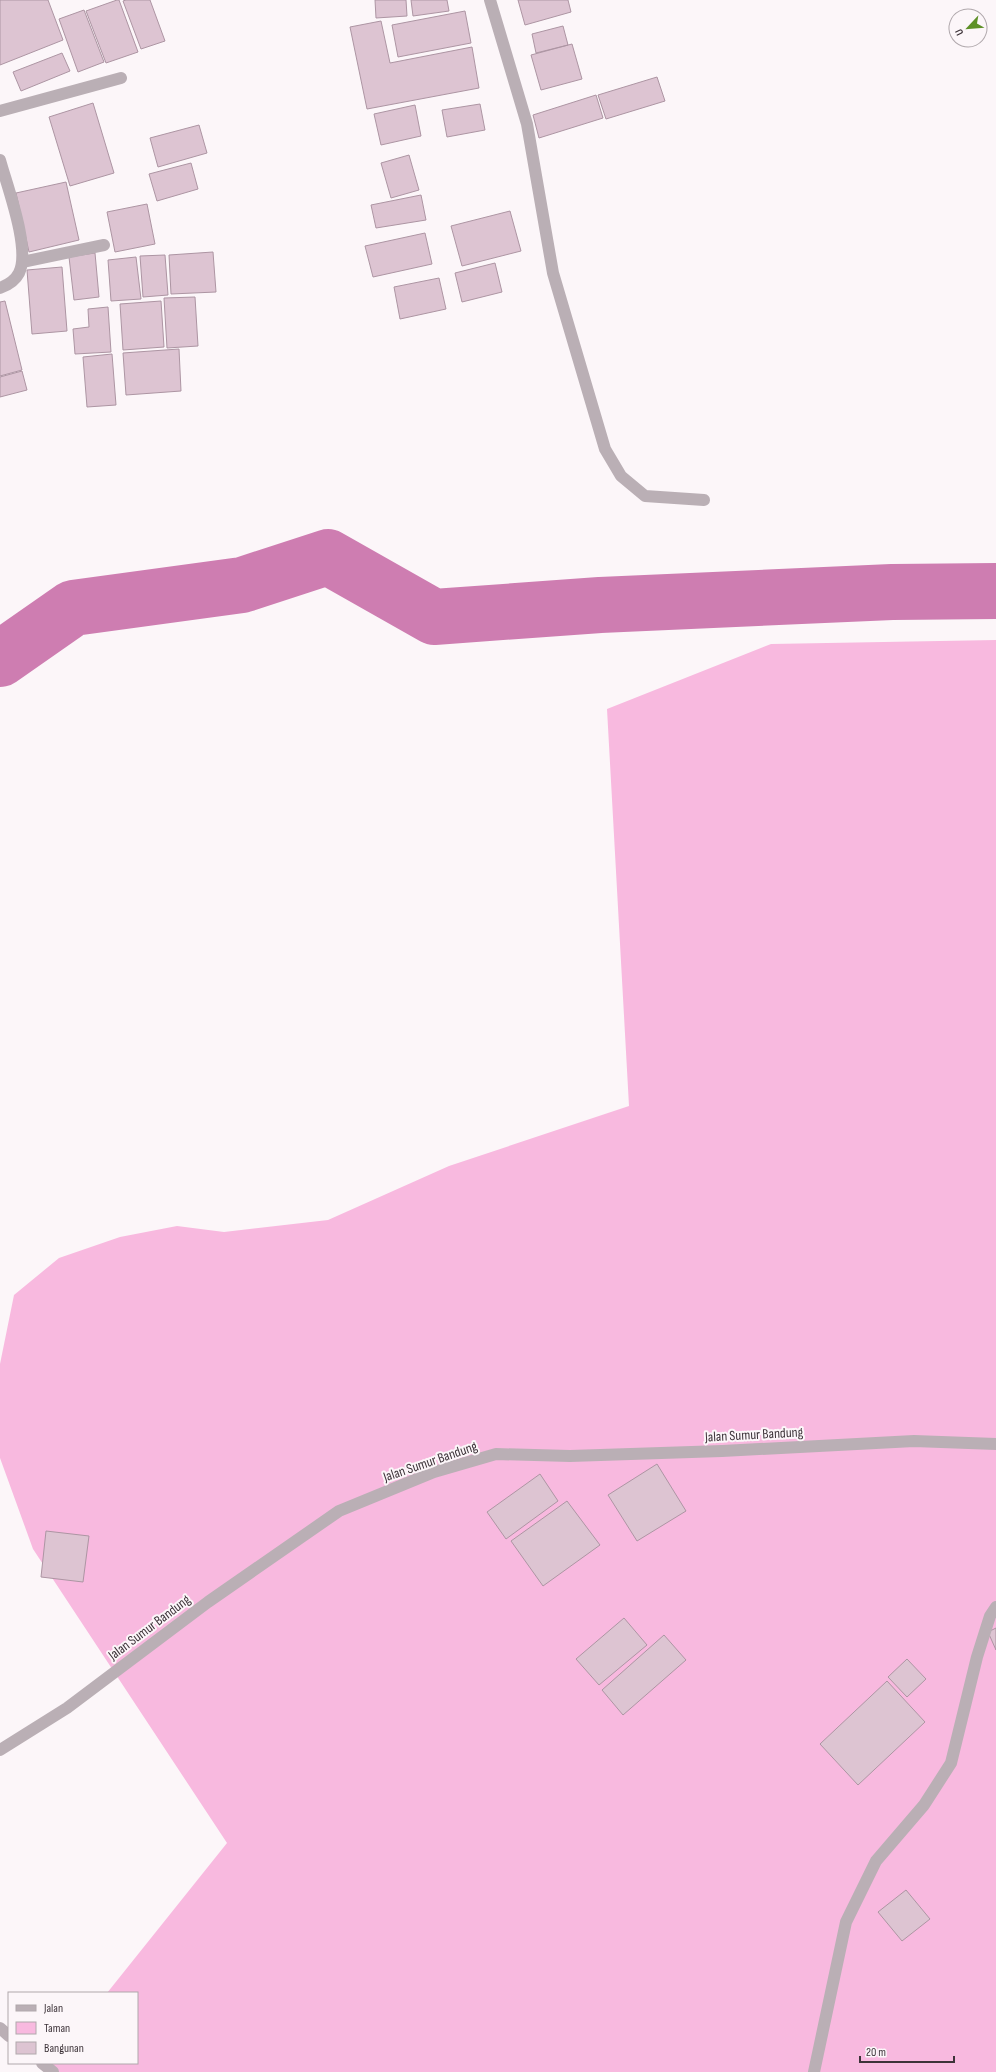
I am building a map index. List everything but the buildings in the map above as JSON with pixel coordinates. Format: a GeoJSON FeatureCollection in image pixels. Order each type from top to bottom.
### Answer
{"type":"FeatureCollection","features":[{"type":"Feature","properties":{"kind":"street"},"geometry":{"type":"LineString","coordinates":[[490,0],[527,124],[553,273],[605,449],[621,476],[646,496],[704,500]]}},
{"type":"Feature","properties":{"kind":"street"},"geometry":{"type":"LineString","coordinates":[[0,111],[122,78]]}},
{"type":"Feature","properties":{"kind":"street"},"geometry":{"type":"LineString","coordinates":[[0,160],[22,244],[22,262],[16,277],[9,284],[0,288]]}},
{"type":"Feature","properties":{"kind":"street"},"geometry":{"type":"LineString","coordinates":[[22,262],[104,245]]}},
{"type":"Feature","properties":{"kind":"street","name":"Jalan Sumur Bandung"},"geometry":{"type":"LineString","coordinates":[[0,1750],[67,1708],[208,1602],[339,1511],[434,1472],[496,1454],[578,1456],[722,1451],[914,1441],[996,1444]]}},
{"type":"Feature","properties":{"kind":"street"},"geometry":{"type":"LineString","coordinates":[[814,2072],[846,1922],[876,1862],[924,1805],[951,1763],[977,1656],[990,1616],[996,1607]]}},
{"type":"Feature","properties":{"kind":"street"},"geometry":{"type":"LineString","coordinates":[[0,2028],[8,2035]]}},
{"type":"Feature","properties":{"kind":"street"},"geometry":{"type":"LineString","coordinates":[[43,2064],[53,2072]]}},
{"type":"Feature","properties":{"kind":"green space"},"geometry":{"type":"Polygon","coordinates":[[[996,640],[996,2072],[44,2072],[50,2064],[138,2064],[138,1992],[108,1992],[227,1843],[33,1549],[0,1458],[0,1364],[14,1295],[59,1258],[120,1237],[177,1226],[224,1232],[328,1220],[449,1166],[629,1106],[607,709],[771,644],[996,640]]]}},
{"type":"Feature","properties":{"kind":"waterway"},"geometry":{"type":"LineString","coordinates":[[0,659],[73,608],[242,585],[328,557],[434,617],[600,605],[892,592],[996,591]]}}]}
